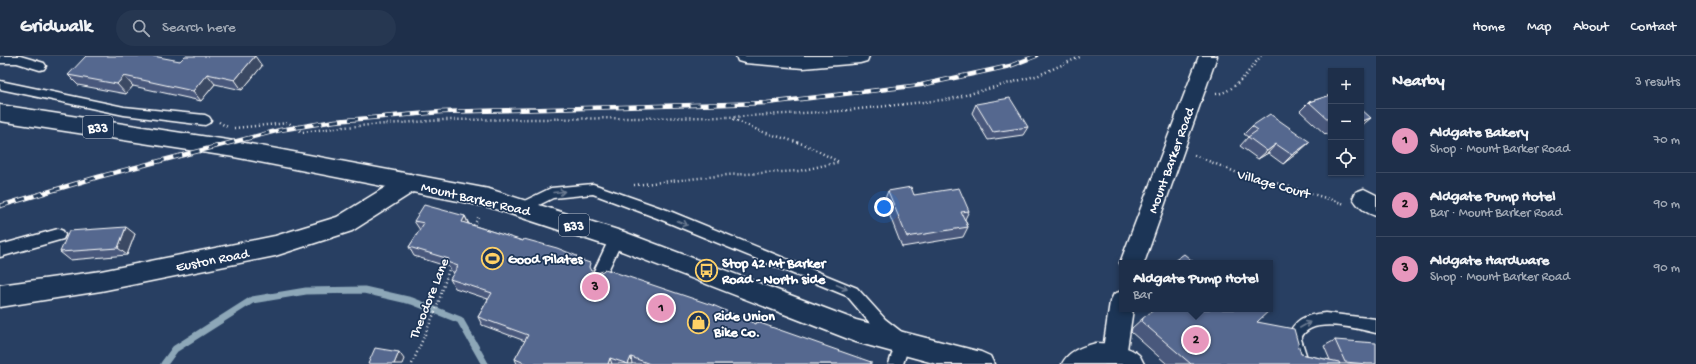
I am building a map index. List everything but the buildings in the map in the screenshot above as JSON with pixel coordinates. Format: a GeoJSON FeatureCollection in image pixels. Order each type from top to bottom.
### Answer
{"type":"FeatureCollection","features":[{"type":"Feature","properties":{"kind":"main road"},"geometry":{"type":"LineString","coordinates":[[745,56],[802,61],[860,56]]}},
{"type":"Feature","properties":{"kind":"main road","name":"Mount Barker Road"},"geometry":{"type":"LineString","coordinates":[[1133,260],[1208,56]]}},
{"type":"Feature","properties":{"kind":"main road","name":"Mount Barker Road"},"geometry":{"type":"LineString","coordinates":[[0,113],[234,149],[489,198],[524,208],[616,239],[856,330],[899,353],[981,364]]}},
{"type":"Feature","properties":{"kind":"main road","name":"Euston Road"},"geometry":{"type":"LineString","coordinates":[[0,296],[101,281],[275,246],[344,224],[410,183]]}},
{"type":"Feature","properties":{"kind":"main road"},"geometry":{"type":"LineString","coordinates":[[1075,364],[1086,357],[1099,354],[1123,360],[1122,312]]}},
{"type":"Feature","properties":{"kind":"lane"},"geometry":{"type":"LineString","coordinates":[[0,58],[17,59],[40,66]]}},
{"type":"Feature","properties":{"kind":"lane"},"geometry":{"type":"LineString","coordinates":[[0,85],[124,111],[205,120]]}},
{"type":"Feature","properties":{"kind":"lane"},"geometry":{"type":"LineString","coordinates":[[524,208],[551,193],[594,189],[662,214],[852,292],[880,324],[899,353]]}},
{"type":"Feature","properties":{"kind":"lane"},"geometry":{"type":"LineString","coordinates":[[0,251],[58,235]]}},
{"type":"Feature","properties":{"kind":"lane"},"geometry":{"type":"LineString","coordinates":[[599,275],[616,239]]}},
{"type":"Feature","properties":{"kind":"lane"},"geometry":{"type":"LineString","coordinates":[[1302,364],[1294,339],[1298,328],[1308,322],[1321,318],[1376,326]]}},
{"type":"Feature","properties":{"kind":"path"},"geometry":{"type":"LineString","coordinates":[[205,120],[219,122],[230,128],[289,123],[302,132],[343,127],[444,120],[729,117],[841,111],[952,99],[1039,75],[1082,56]]}},
{"type":"Feature","properties":{"kind":"path"},"geometry":{"type":"LineString","coordinates":[[1195,91],[1221,95],[1235,86],[1261,56]]}},
{"type":"Feature","properties":{"kind":"path"},"geometry":{"type":"LineString","coordinates":[[632,186],[726,175],[799,171],[838,162],[806,145],[760,131],[729,117]]}},
{"type":"Feature","properties":{"kind":"path","name":"Village Court"},"geometry":{"type":"LineString","coordinates":[[1175,148],[1240,174],[1362,203]]}},
{"type":"Feature","properties":{"kind":"path"},"geometry":{"type":"LineString","coordinates":[[470,232],[489,198]]}},
{"type":"Feature","properties":{"kind":"path","name":"Theodore Lane"},"geometry":{"type":"LineString","coordinates":[[412,364],[440,297],[446,272],[450,266]]}},
{"type":"Feature","properties":{"kind":"waterway"},"geometry":{"type":"LineString","coordinates":[[164,364],[175,349],[252,300],[306,291],[364,290],[412,301],[460,320],[485,364]]}},
{"type":"Feature","properties":{"kind":"railway"},"geometry":{"type":"LineString","coordinates":[[0,206],[98,177],[280,130],[335,121],[441,112],[767,103],[921,85],[1010,66],[1036,56]]}},
{"type":"Feature","properties":{"kind":"place","name":"Good Pilates"},"geometry":{"type":"Point","coordinates":[493,258]}},
{"type":"Feature","properties":{"kind":"place","name":"Stop 42 Mt Barker Road - North side"},"geometry":{"type":"Point","coordinates":[706,270]}},
{"type":"Feature","properties":{"kind":"place","name":"Aldgate Hardware"},"geometry":{"type":"Point","coordinates":[595,287]}},
{"type":"Feature","properties":{"kind":"place","name":"Aldgate Bakery"},"geometry":{"type":"Point","coordinates":[661,308]}},
{"type":"Feature","properties":{"kind":"place","name":"Ride Union Bike Co."},"geometry":{"type":"Point","coordinates":[699,323]}},
{"type":"Feature","properties":{"kind":"place","name":"Aldgate Pump Hotel"},"geometry":{"type":"Point","coordinates":[1196,340]}}]}
